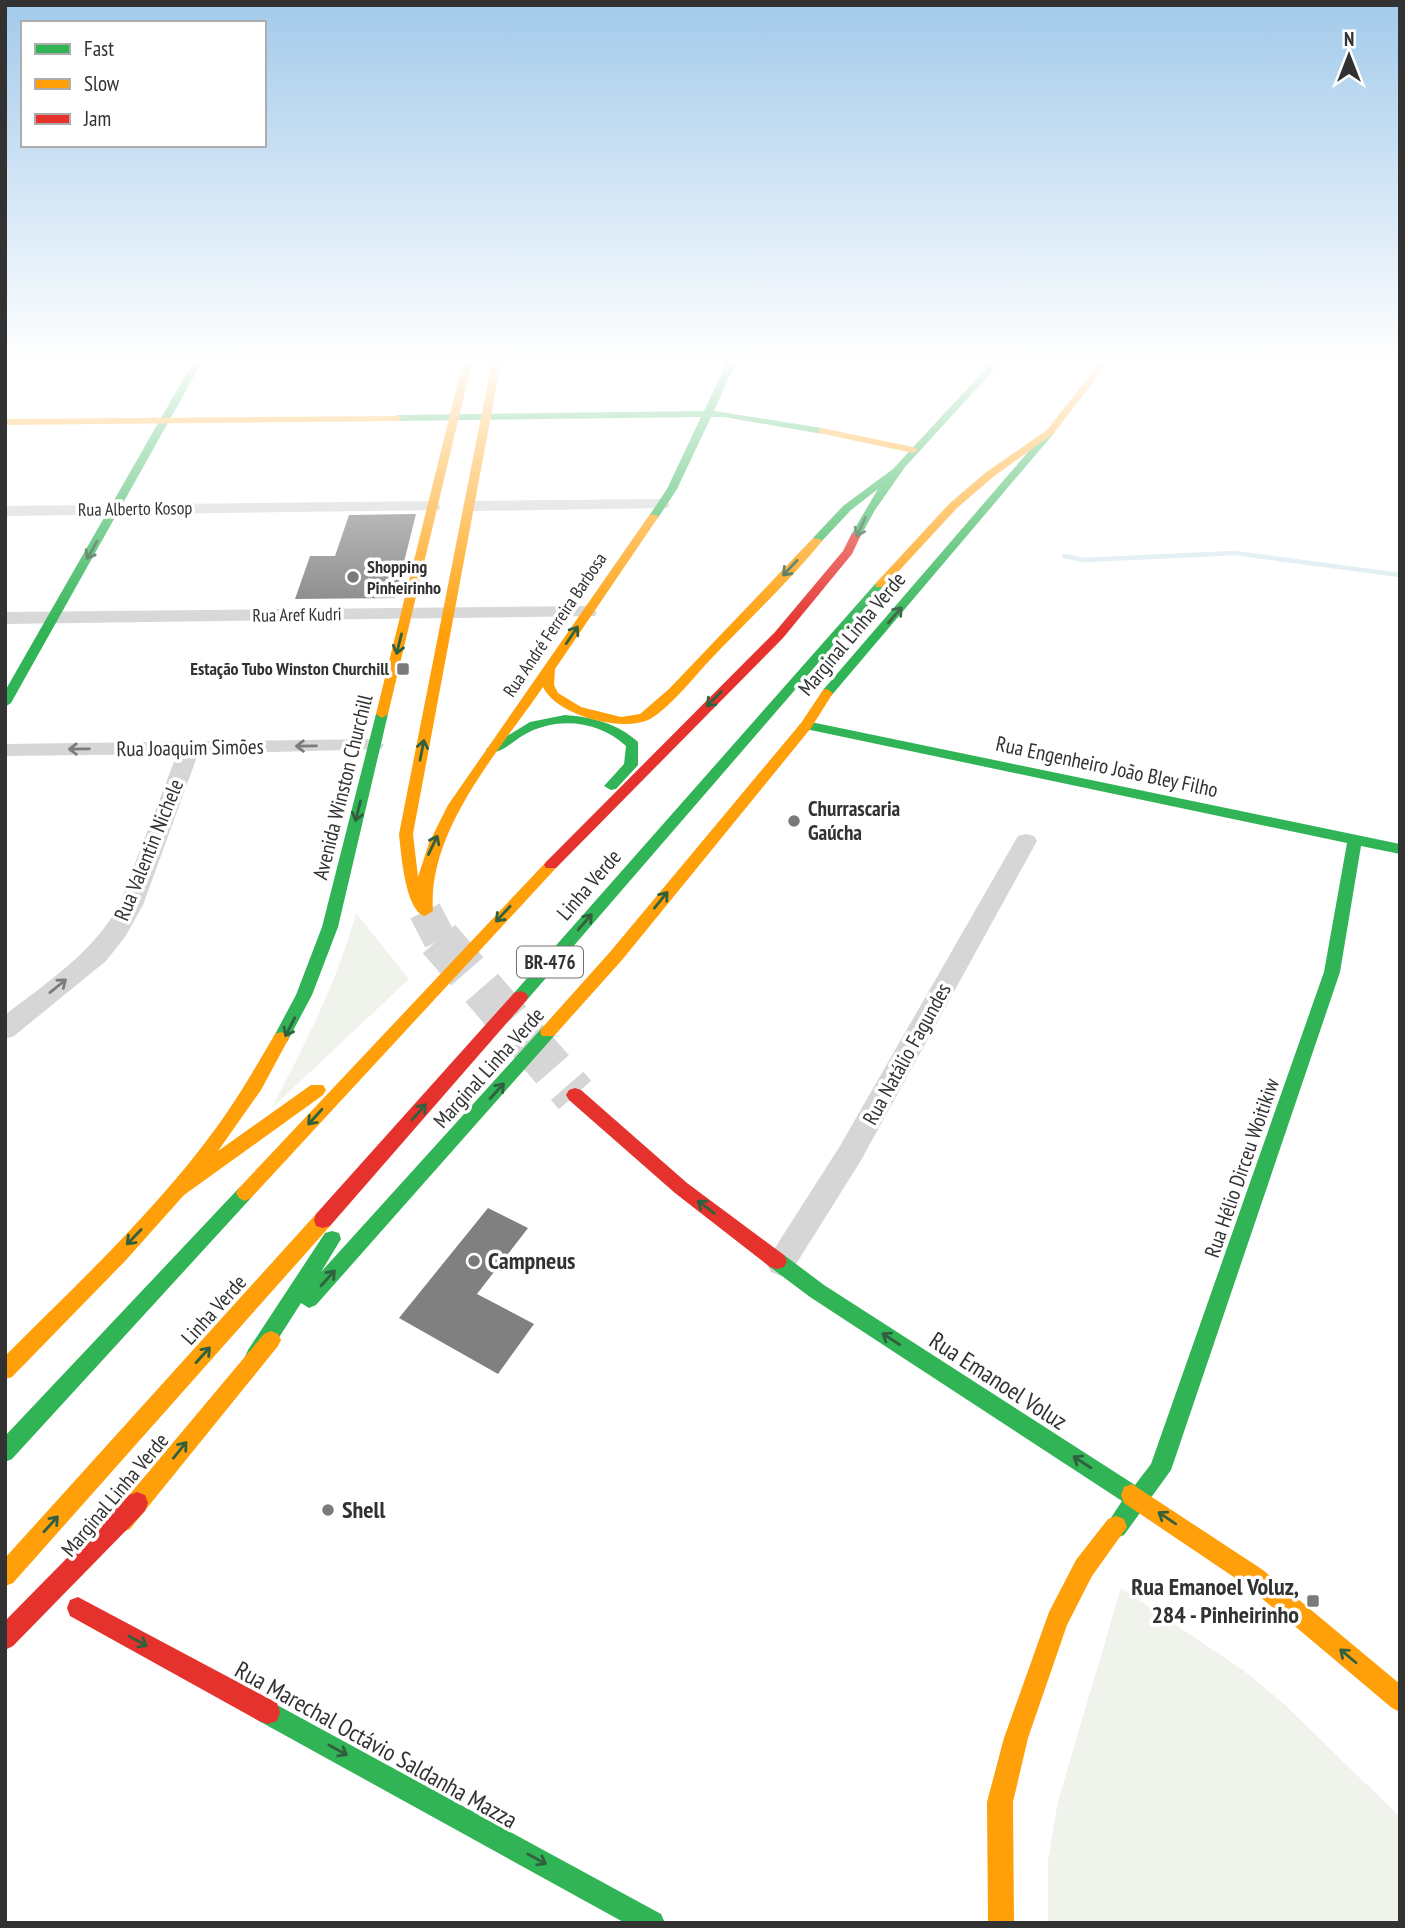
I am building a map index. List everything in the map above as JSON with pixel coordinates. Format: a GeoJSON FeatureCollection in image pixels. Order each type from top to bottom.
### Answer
{"type":"FeatureCollection","features":[{"type":"Feature","properties":{"kind":"main road"},"geometry":{"type":"LineString","coordinates":[[5,703],[148,452]]}},
{"type":"Feature","properties":{"kind":"main road","name":"Avenida Winston Churchill"},"geometry":{"type":"LineString","coordinates":[[181,1188],[260,1080],[307,993],[330,927],[446,452]]}},
{"type":"Feature","properties":{"kind":"main road"},"geometry":{"type":"LineString","coordinates":[[449,613],[480,452]]}},
{"type":"Feature","properties":{"kind":"main road","name":"Rua André Ferreira Barbosa"},"geometry":{"type":"LineString","coordinates":[[449,613],[406,834],[410,874],[425,911],[422,876],[430,849],[493,749],[662,504],[692,452]]}},
{"type":"Feature","properties":{"kind":"main road","name":"Linha Verde"},"geometry":{"type":"LineString","coordinates":[[5,1452],[523,893],[779,635],[842,560],[872,503],[911,452]]}},
{"type":"Feature","properties":{"kind":"main road","name":"Linha Verde"},"geometry":{"type":"LineString","coordinates":[[5,1575],[399,1135],[889,575],[953,506],[989,475],[1022,452]]}},
{"type":"Feature","properties":{"kind":"main road","name":"Marginal Linha Verde"},"geometry":{"type":"LineString","coordinates":[[10,1644],[137,1503],[255,1357],[616,956],[806,725],[825,696],[1033,452]]}},
{"type":"Feature","properties":{"kind":"main road"},"geometry":{"type":"LineString","coordinates":[[549,669],[548,686],[560,702],[582,714],[611,720],[643,718],[680,685],[847,508],[894,472]]}},
{"type":"Feature","properties":{"kind":"main road"},"geometry":{"type":"LineString","coordinates":[[493,749],[525,728],[563,720],[607,727],[628,736],[634,747],[634,756],[629,767],[531,871],[523,893]]}},
{"type":"Feature","properties":{"kind":"main road","name":"Rua Engenheiro João Bley Filho"},"geometry":{"type":"LineString","coordinates":[[806,725],[1400,849]]}},
{"type":"Feature","properties":{"kind":"main road","name":"Rua Hélio Dirceu Woitikiw"},"geometry":{"type":"LineString","coordinates":[[1001,1923],[1000,1802],[1016,1738],[1056,1620],[1084,1568],[1160,1470],[1332,972],[1355,840]]}},
{"type":"Feature","properties":{"kind":"main road"},"geometry":{"type":"LineString","coordinates":[[5,1370],[181,1188],[379,1046]]}},
{"type":"Feature","properties":{"kind":"main road","name":"Rua Emanoel Voluz"},"geometry":{"type":"LineString","coordinates":[[575,1095],[681,1188],[817,1291],[1139,1499],[1255,1578],[1400,1700]]}},
{"type":"Feature","properties":{"kind":"main road"},"geometry":{"type":"LineString","coordinates":[[255,1357],[399,1135]]}},
{"type":"Feature","properties":{"kind":"main road","name":"Rua Marechal Octávio Saldanha Mazza"},"geometry":{"type":"LineString","coordinates":[[78,1608],[652,1923]]}},
{"type":"Feature","properties":{"kind":"street"},"geometry":{"type":"LineString","coordinates":[[470,506],[662,504]]}},
{"type":"Feature","properties":{"kind":"street","name":"Rua Alberto Kosop"},"geometry":{"type":"LineString","coordinates":[[5,511],[433,506]]}},
{"type":"Feature","properties":{"kind":"street","name":"Rua Aref Kudri"},"geometry":{"type":"LineString","coordinates":[[5,618],[588,612]]}},
{"type":"Feature","properties":{"kind":"street","name":"Rua Joaquim Simões"},"geometry":{"type":"LineString","coordinates":[[5,750],[374,745]]}},
{"type":"Feature","properties":{"kind":"street","name":"Rua Valentin Nichele"},"geometry":{"type":"LineString","coordinates":[[5,1029],[97,955],[117,931],[131,905],[190,747]]}},
{"type":"Feature","properties":{"kind":"street","name":"Rua Natálio Fagundes"},"geometry":{"type":"LineString","coordinates":[[781,1263],[850,1154],[1026,841]]}},
{"type":"Feature","properties":{"kind":"shaded area"},"geometry":{"type":"Polygon","coordinates":[[[356,913],[409,979],[272,1108],[330,989],[356,913]]]}},
{"type":"Feature","properties":{"kind":"shaded area"},"geometry":{"type":"Polygon","coordinates":[[[1121,1588],[1243,1670],[1283,1703],[1400,1817],[1400,1923],[1048,1923],[1048,1861],[1058,1801],[1121,1588]]]}},
{"type":"Feature","properties":{"kind":"building","name":"Shopping Pinheirinho"},"geometry":{"type":"Polygon","coordinates":[[[416,514],[395,598],[295,599],[310,556],[335,556],[349,515],[416,514]]]}},
{"type":"Feature","properties":{"kind":"building","name":"Campneus"},"geometry":{"type":"Polygon","coordinates":[[[488,1208],[528,1228],[477,1294],[534,1324],[498,1374],[399,1318],[488,1208]]]}},
{"type":"Feature","properties":{"kind":"waterway"},"geometry":{"type":"LineString","coordinates":[[1064,556],[1084,560],[1235,553],[1400,575]]}},
{"type":"Feature","properties":{"kind":"tunnel"},"geometry":{"type":"LineString","coordinates":[[425,911],[440,940]]}},
{"type":"Feature","properties":{"kind":"tunnel"},"geometry":{"type":"LineString","coordinates":[[439,939],[575,1095]]}},
{"type":"Feature","properties":{"kind":"traffic: fast"},"geometry":{"type":"LineString","coordinates":[[5,703],[147,452]]}},
{"type":"Feature","properties":{"kind":"traffic: fast"},"geometry":{"type":"LineString","coordinates":[[654,516],[672,489],[689,452]]}},
{"type":"Feature","properties":{"kind":"traffic: fast"},"geometry":{"type":"LineString","coordinates":[[856,535],[869,510],[913,452]]}},
{"type":"Feature","properties":{"kind":"traffic: fast"},"geometry":{"type":"LineString","coordinates":[[827,693],[1033,452]]}},
{"type":"Feature","properties":{"kind":"traffic: fast"},"geometry":{"type":"LineString","coordinates":[[817,540],[847,508],[894,472]]}},
{"type":"Feature","properties":{"kind":"traffic: fast"},"geometry":{"type":"LineString","coordinates":[[520,997],[880,585]]}},
{"type":"Feature","properties":{"kind":"traffic: fast"},"geometry":{"type":"LineString","coordinates":[[281,1038],[304,995],[330,927],[382,714]]}},
{"type":"Feature","properties":{"kind":"traffic: fast"},"geometry":{"type":"LineString","coordinates":[[493,749],[541,722],[565,719],[603,726],[625,737],[633,745],[631,765],[611,786]]}},
{"type":"Feature","properties":{"kind":"traffic: fast"},"geometry":{"type":"LineString","coordinates":[[806,725],[1400,849]]}},
{"type":"Feature","properties":{"kind":"traffic: fast"},"geometry":{"type":"LineString","coordinates":[[1116,1527],[1160,1470],[1332,972],[1355,840]]}},
{"type":"Feature","properties":{"kind":"traffic: fast"},"geometry":{"type":"LineString","coordinates":[[309,1299],[548,1032]]}},
{"type":"Feature","properties":{"kind":"traffic: fast"},"geometry":{"type":"LineString","coordinates":[[5,1452],[245,1193]]}},
{"type":"Feature","properties":{"kind":"traffic: fast"},"geometry":{"type":"LineString","coordinates":[[255,1357],[332,1239]]}},
{"type":"Feature","properties":{"kind":"traffic: fast"},"geometry":{"type":"LineString","coordinates":[[777,1261],[817,1291],[1132,1495]]}},
{"type":"Feature","properties":{"kind":"traffic: fast"},"geometry":{"type":"LineString","coordinates":[[268,1712],[652,1923]]}},
{"type":"Feature","properties":{"kind":"traffic: slow"},"geometry":{"type":"LineString","coordinates":[[382,714],[446,452]]}},
{"type":"Feature","properties":{"kind":"traffic: slow"},"geometry":{"type":"LineString","coordinates":[[425,911],[410,874],[406,834],[480,452]]}},
{"type":"Feature","properties":{"kind":"traffic: slow"},"geometry":{"type":"LineString","coordinates":[[880,585],[953,506],[989,475],[1022,452]]}},
{"type":"Feature","properties":{"kind":"traffic: slow"},"geometry":{"type":"LineString","coordinates":[[425,911],[427,869],[436,843],[455,805],[654,516]]}},
{"type":"Feature","properties":{"kind":"traffic: slow"},"geometry":{"type":"LineString","coordinates":[[549,669],[548,685],[553,695],[576,710],[621,721],[644,717],[673,692],[817,540]]}},
{"type":"Feature","properties":{"kind":"traffic: slow"},"geometry":{"type":"LineString","coordinates":[[548,1032],[616,956],[806,725],[827,693]]}},
{"type":"Feature","properties":{"kind":"traffic: slow"},"geometry":{"type":"LineString","coordinates":[[245,1193],[551,865]]}},
{"type":"Feature","properties":{"kind":"traffic: slow"},"geometry":{"type":"LineString","coordinates":[[5,1370],[119,1254],[191,1173],[225,1130],[255,1085],[281,1038]]}},
{"type":"Feature","properties":{"kind":"traffic: slow"},"geometry":{"type":"LineString","coordinates":[[181,1188],[317,1090]]}},
{"type":"Feature","properties":{"kind":"traffic: slow"},"geometry":{"type":"LineString","coordinates":[[5,1575],[323,1220]]}},
{"type":"Feature","properties":{"kind":"traffic: slow"},"geometry":{"type":"LineString","coordinates":[[122,1521],[271,1340]]}},
{"type":"Feature","properties":{"kind":"traffic: slow"},"geometry":{"type":"LineString","coordinates":[[1132,1495],[1255,1578],[1400,1700]]}},
{"type":"Feature","properties":{"kind":"traffic: slow"},"geometry":{"type":"LineString","coordinates":[[1001,1923],[1000,1802],[1016,1738],[1057,1620],[1084,1568],[1116,1527]]}},
{"type":"Feature","properties":{"kind":"traffic: jam"},"geometry":{"type":"LineString","coordinates":[[551,865],[779,635],[848,552],[856,535]]}},
{"type":"Feature","properties":{"kind":"traffic: jam"},"geometry":{"type":"LineString","coordinates":[[323,1220],[520,997]]}},
{"type":"Feature","properties":{"kind":"traffic: jam"},"geometry":{"type":"LineString","coordinates":[[575,1095],[681,1188],[777,1261]]}},
{"type":"Feature","properties":{"kind":"traffic: jam"},"geometry":{"type":"LineString","coordinates":[[5,1638],[137,1503]]}},
{"type":"Feature","properties":{"kind":"traffic: jam"},"geometry":{"type":"LineString","coordinates":[[78,1608],[268,1712]]}},
{"type":"Feature","properties":{"kind":"place","name":"Shopping Pinheirinho"},"geometry":{"type":"Point","coordinates":[353,577]}},
{"type":"Feature","properties":{"kind":"place","name":"Estação Tubo Winston Churchill"},"geometry":{"type":"Point","coordinates":[403,669]}},
{"type":"Feature","properties":{"kind":"place","name":"Churrascaria Gaúcha"},"geometry":{"type":"Point","coordinates":[794,821]}},
{"type":"Feature","properties":{"kind":"place","name":"Campneus"},"geometry":{"type":"Point","coordinates":[474,1261]}},
{"type":"Feature","properties":{"kind":"place","name":"Shell"},"geometry":{"type":"Point","coordinates":[328,1510]}},
{"type":"Feature","properties":{"kind":"place","name":"Rua Emanoel Voluz, 284 - Pinheirinho"},"geometry":{"type":"Point","coordinates":[1313,1601]}}]}
